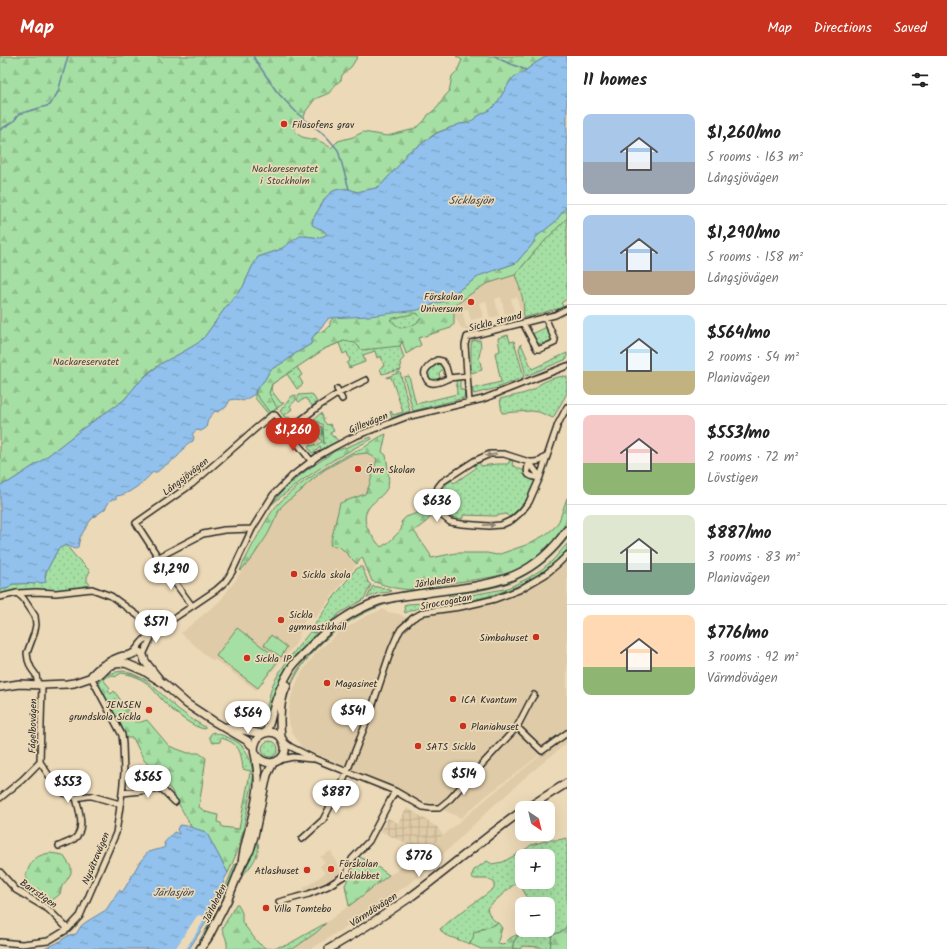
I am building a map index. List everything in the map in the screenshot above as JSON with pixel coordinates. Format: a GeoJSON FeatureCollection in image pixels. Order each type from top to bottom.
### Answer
{"type":"FeatureCollection","features":[{"type":"Feature","properties":{"kind":"main road","name":"Järlaleden"},"geometry":{"type":"LineString","coordinates":[[264,733],[270,722],[281,686],[291,666],[330,628],[351,614],[380,601],[471,586],[496,581],[515,575],[546,555],[567,530]]}},
{"type":"Feature","properties":{"kind":"main road"},"geometry":{"type":"LineString","coordinates":[[91,677],[105,664],[121,657],[139,652],[163,683]]}},
{"type":"Feature","properties":{"kind":"main road","name":"Järlaleden"},"geometry":{"type":"LineString","coordinates":[[283,740],[279,723],[282,699],[295,669],[305,653]]}},
{"type":"Feature","properties":{"kind":"main road"},"geometry":{"type":"LineString","coordinates":[[132,654],[128,661],[134,667]]}},
{"type":"Feature","properties":{"kind":"main road"},"geometry":{"type":"LineString","coordinates":[[134,667],[141,666],[143,664],[143,657]]}},
{"type":"Feature","properties":{"kind":"main road"},"geometry":{"type":"LineString","coordinates":[[0,687],[19,684],[40,685],[74,683],[101,674],[109,666],[125,663],[144,671],[163,683],[187,704],[221,726],[246,740],[258,758],[262,761],[268,763],[276,762],[285,752],[283,740],[274,733],[264,733],[221,726]]}},
{"type":"Feature","properties":{"kind":"main road"},"geometry":{"type":"LineString","coordinates":[[254,750],[255,742],[258,737],[264,733]]}},
{"type":"Feature","properties":{"kind":"main road","name":"Järlaleden"},"geometry":{"type":"LineString","coordinates":[[242,864],[244,850],[256,807],[259,784],[254,750]]}},
{"type":"Feature","properties":{"kind":"main road","name":"Järlaleden"},"geometry":{"type":"LineString","coordinates":[[200,949],[208,938],[227,901],[242,864],[250,850],[267,775],[276,762]]}},
{"type":"Feature","properties":{"kind":"main road"},"geometry":{"type":"LineString","coordinates":[[538,801],[567,783]]}},
{"type":"Feature","properties":{"kind":"main road","name":"Värmdövägen"},"geometry":{"type":"LineString","coordinates":[[329,949],[383,916],[410,897],[487,836],[515,816]]}},
{"type":"Feature","properties":{"kind":"street","name":"Sickla strand"},"geometry":{"type":"LineString","coordinates":[[469,402],[465,346],[467,337],[555,315],[567,309]]}},
{"type":"Feature","properties":{"kind":"street"},"geometry":{"type":"LineString","coordinates":[[523,323],[537,348],[540,350],[554,343],[555,340],[545,317]]}},
{"type":"Feature","properties":{"kind":"street"},"geometry":{"type":"LineString","coordinates":[[449,378],[446,367],[442,361],[437,360],[425,370],[424,373],[427,381],[434,384],[449,378],[467,376]]}},
{"type":"Feature","properties":{"kind":"street","name":"Gillevägen"},"geometry":{"type":"LineString","coordinates":[[132,654],[155,628],[160,627],[192,606],[225,582],[232,572],[252,529],[273,495],[292,476],[318,456],[346,441],[406,417],[483,398],[567,366]]}},
{"type":"Feature","properties":{"kind":"street"},"geometry":{"type":"LineString","coordinates":[[287,431],[319,406],[366,380]]}},
{"type":"Feature","properties":{"kind":"street"},"geometry":{"type":"LineString","coordinates":[[547,456],[540,461],[534,462],[529,462],[504,454],[490,454],[482,457],[446,479],[438,487],[434,499],[437,509],[440,514],[450,522],[462,524],[489,526],[501,525],[512,520],[529,502],[545,462],[558,424],[567,407]]}},
{"type":"Feature","properties":{"kind":"street","name":"Långsjövägen"},"geometry":{"type":"LineString","coordinates":[[192,606],[173,580],[136,522],[192,484],[272,415],[274,415],[312,462]]}},
{"type":"Feature","properties":{"kind":"street"},"geometry":{"type":"LineString","coordinates":[[529,462],[539,478]]}},
{"type":"Feature","properties":{"kind":"street"},"geometry":{"type":"LineString","coordinates":[[159,557],[203,534],[224,530],[252,529]]}},
{"type":"Feature","properties":{"kind":"street","name":"Siroccogatan"},"geometry":{"type":"LineString","coordinates":[[302,839],[324,820],[346,772],[372,708],[390,650],[401,629],[406,623],[424,612],[478,604],[519,590],[546,574],[559,564],[567,555]]}},
{"type":"Feature","properties":{"kind":"street"},"geometry":{"type":"LineString","coordinates":[[0,596],[17,592],[56,593],[92,589],[111,596],[155,628],[143,657]]}},
{"type":"Feature","properties":{"kind":"street","name":"Fågelbovägen"},"geometry":{"type":"LineString","coordinates":[[0,798],[22,780],[40,762],[40,685],[31,668],[27,653],[34,634],[36,624],[35,616],[17,592]]}},
{"type":"Feature","properties":{"kind":"street","name":"Nysätravägen"},"geometry":{"type":"LineString","coordinates":[[0,942],[22,944],[48,941],[68,929],[80,916],[114,839],[117,829],[124,773],[122,735],[91,677]]}},
{"type":"Feature","properties":{"kind":"street"},"geometry":{"type":"LineString","coordinates":[[283,740],[291,747],[315,759],[394,791],[424,807],[439,808],[450,799],[517,727],[534,695]]}},
{"type":"Feature","properties":{"kind":"street"},"geometry":{"type":"LineString","coordinates":[[517,727],[542,751],[567,733]]}},
{"type":"Feature","properties":{"kind":"street"},"geometry":{"type":"LineString","coordinates":[[276,762],[293,757],[315,759]]}},
{"type":"Feature","properties":{"kind":"street"},"geometry":{"type":"LineString","coordinates":[[40,762],[57,787],[64,793],[76,798],[92,796],[120,804]]}},
{"type":"Feature","properties":{"kind":"street"},"geometry":{"type":"LineString","coordinates":[[122,793],[162,789],[175,802]]}},
{"type":"Feature","properties":{"kind":"street"},"geometry":{"type":"LineString","coordinates":[[279,902],[309,894],[328,886],[347,874],[352,859],[369,841],[394,791]]}},
{"type":"Feature","properties":{"kind":"street"},"geometry":{"type":"LineString","coordinates":[[59,846],[74,839],[79,832],[81,819],[76,798]]}},
{"type":"Feature","properties":{"kind":"street","name":"Barrstigen"},"geometry":{"type":"LineString","coordinates":[[0,872],[16,890],[48,910],[68,929]]}},
{"type":"Feature","properties":{"kind":"shaded area","name":"Förskolan Universum"},"geometry":{"type":"Polygon","coordinates":[[[515,275],[525,310],[521,318],[514,320],[513,316],[521,314],[517,297],[511,298],[514,312],[505,314],[501,297],[495,299],[499,316],[490,318],[486,301],[479,303],[483,317],[471,320],[468,309],[462,310],[466,327],[484,323],[485,326],[465,330],[462,329],[455,317],[454,312],[456,305],[486,284],[515,275]]]}},
{"type":"Feature","properties":{"kind":"shaded area","name":"Sickla skola"},"geometry":{"type":"Polygon","coordinates":[[[367,453],[377,459],[369,486],[365,494],[340,503],[330,544],[340,547],[357,564],[315,618],[307,615],[295,645],[256,690],[215,660],[210,659],[181,633],[220,601],[237,578],[263,536],[280,504],[324,470],[351,455],[367,453]]]}},
{"type":"Feature","properties":{"kind":"shaded area"},"geometry":{"type":"Polygon","coordinates":[[[567,551],[567,734],[486,796],[461,818],[367,775],[302,748],[292,732],[289,722],[288,714],[291,697],[300,675],[315,654],[338,633],[364,617],[383,609],[387,612],[399,614],[406,618],[417,612],[498,595],[523,585],[545,572],[567,551]]]}},
{"type":"Feature","properties":{"kind":"shaded area"},"geometry":{"type":"Polygon","coordinates":[[[567,735],[567,743],[496,803],[418,877],[375,908],[311,949],[293,949],[389,875],[395,872],[423,848],[430,844],[432,845],[503,785],[567,735]]]}},
{"type":"Feature","properties":{"kind":"shaded area"},"geometry":{"type":"Polygon","coordinates":[[[407,808],[438,828],[443,835],[432,846],[430,844],[423,848],[412,846],[380,831],[388,818],[398,823],[407,808]]]}},
{"type":"Feature","properties":{"kind":"shaded area","name":"Förskolan Leklabbet"},"geometry":{"type":"Polygon","coordinates":[[[331,851],[341,873],[321,886],[306,891],[303,888],[325,873],[320,866],[325,862],[320,857],[331,851]]]}},
{"type":"Feature","properties":{"kind":"green space"},"geometry":{"type":"Polygon","coordinates":[[[0,56],[358,56],[351,67],[342,75],[341,80],[329,93],[315,99],[306,111],[304,117],[297,121],[294,129],[301,137],[317,140],[331,148],[338,141],[353,137],[363,132],[387,136],[411,130],[419,126],[428,115],[438,107],[449,92],[452,76],[457,71],[462,60],[456,56],[547,56],[514,77],[497,103],[490,110],[478,116],[469,123],[460,124],[436,133],[407,153],[400,164],[381,185],[376,188],[357,192],[349,189],[333,191],[326,197],[313,219],[320,229],[327,234],[320,238],[305,236],[279,250],[258,257],[243,287],[198,343],[149,372],[124,400],[82,429],[41,461],[9,482],[0,485],[0,56]]]}},
{"type":"Feature","properties":{"kind":"green space"},"geometry":{"type":"Polygon","coordinates":[[[567,206],[567,218],[536,250],[515,275],[486,284],[469,295],[456,305],[454,312],[454,324],[451,328],[418,338],[421,345],[406,354],[402,341],[400,346],[362,350],[355,343],[344,341],[326,348],[272,384],[269,393],[277,408],[270,413],[256,394],[256,389],[264,381],[270,370],[311,344],[312,338],[318,332],[325,331],[330,326],[330,322],[334,316],[441,302],[481,275],[516,263],[532,245],[536,237],[555,222],[567,206]],[[417,313],[390,320],[400,328],[415,324],[421,318],[417,313]]]}},
{"type":"Feature","properties":{"kind":"green space"},"geometry":{"type":"Polygon","coordinates":[[[567,218],[567,299],[561,303],[564,307],[523,318],[524,307],[521,291],[515,275],[536,250],[567,218]]]}},
{"type":"Feature","properties":{"kind":"green space"},"geometry":{"type":"Polygon","coordinates":[[[421,309],[425,320],[402,341],[400,346],[404,358],[400,362],[401,370],[382,374],[380,368],[384,366],[381,356],[377,358],[375,351],[363,355],[365,362],[349,368],[347,363],[350,361],[347,352],[343,354],[339,343],[326,348],[297,367],[302,375],[299,377],[303,384],[297,389],[287,374],[272,384],[271,390],[281,403],[284,403],[269,415],[255,398],[255,391],[280,366],[306,348],[312,340],[421,309]]]}},
{"type":"Feature","properties":{"kind":"green space"},"geometry":{"type":"Polygon","coordinates":[[[547,327],[554,341],[542,346],[540,343],[537,344],[532,334],[547,327]]]}},
{"type":"Feature","properties":{"kind":"green space"},"geometry":{"type":"Polygon","coordinates":[[[508,335],[510,342],[514,341],[524,377],[497,388],[474,394],[472,388],[501,382],[495,353],[500,351],[498,338],[508,335]]]}},
{"type":"Feature","properties":{"kind":"green space"},"geometry":{"type":"Polygon","coordinates":[[[480,340],[481,347],[479,357],[482,370],[471,373],[472,341],[480,340]]]}},
{"type":"Feature","properties":{"kind":"green space"},"geometry":{"type":"Polygon","coordinates":[[[521,344],[532,369],[567,353],[567,359],[526,376],[519,349],[521,344]]]}},
{"type":"Feature","properties":{"kind":"green space"},"geometry":{"type":"Polygon","coordinates":[[[437,362],[440,362],[444,367],[444,370],[439,373],[440,380],[433,382],[429,380],[427,373],[437,362]]]}},
{"type":"Feature","properties":{"kind":"green space"},"geometry":{"type":"Polygon","coordinates":[[[400,372],[410,411],[392,418],[391,411],[393,415],[403,412],[391,377],[387,377],[400,372]]]}},
{"type":"Feature","properties":{"kind":"green space"},"geometry":{"type":"Polygon","coordinates":[[[409,376],[416,404],[457,394],[456,379],[460,378],[460,389],[465,391],[464,398],[413,411],[404,377],[409,376]]]}},
{"type":"Feature","properties":{"kind":"green space"},"geometry":{"type":"Polygon","coordinates":[[[564,376],[567,377],[567,393],[553,418],[539,412],[531,411],[502,413],[500,399],[529,392],[545,381],[564,376]]]}},
{"type":"Feature","properties":{"kind":"green space"},"geometry":{"type":"Polygon","coordinates":[[[312,394],[317,402],[312,406],[306,398],[299,402],[297,400],[299,395],[312,394]]]}},
{"type":"Feature","properties":{"kind":"green space"},"geometry":{"type":"Polygon","coordinates":[[[296,395],[296,400],[290,406],[292,409],[285,415],[293,421],[290,424],[280,411],[292,396],[296,395]]]}},
{"type":"Feature","properties":{"kind":"green space"},"geometry":{"type":"Polygon","coordinates":[[[321,413],[324,419],[323,420],[327,425],[330,424],[334,431],[330,433],[338,441],[321,450],[320,447],[312,453],[308,447],[315,444],[316,446],[322,441],[309,425],[314,421],[322,427],[324,444],[323,424],[314,419],[321,413]]]}},
{"type":"Feature","properties":{"kind":"green space"},"geometry":{"type":"Polygon","coordinates":[[[386,434],[382,452],[386,455],[389,483],[387,489],[368,510],[365,521],[369,532],[381,547],[389,542],[401,530],[401,522],[406,517],[431,508],[433,514],[426,522],[414,531],[430,554],[431,558],[456,553],[487,553],[497,555],[526,545],[545,535],[554,528],[559,521],[567,498],[566,522],[554,540],[543,552],[520,568],[507,573],[494,577],[420,589],[401,589],[383,585],[372,581],[362,557],[357,564],[340,547],[330,545],[340,503],[365,494],[377,459],[367,453],[351,455],[324,470],[281,507],[268,534],[252,558],[240,571],[268,517],[287,495],[323,469],[386,434]]]}},
{"type":"Feature","properties":{"kind":"green space"},"geometry":{"type":"Polygon","coordinates":[[[371,437],[372,439],[344,454],[306,478],[271,505],[286,487],[307,470],[335,451],[371,437]]]}},
{"type":"Feature","properties":{"kind":"green space"},"geometry":{"type":"Polygon","coordinates":[[[510,460],[513,461],[512,465],[524,471],[527,477],[535,481],[529,496],[513,514],[509,517],[506,514],[495,516],[463,515],[463,519],[448,516],[441,504],[440,499],[440,495],[447,483],[451,480],[454,483],[476,468],[474,465],[479,462],[481,466],[508,464],[510,460]]]}},
{"type":"Feature","properties":{"kind":"green space"},"geometry":{"type":"Polygon","coordinates":[[[567,535],[567,539],[560,547],[537,568],[510,583],[469,593],[448,596],[451,593],[503,583],[524,574],[544,561],[567,535]]]}},
{"type":"Feature","properties":{"kind":"green space"},"geometry":{"type":"Polygon","coordinates":[[[567,544],[567,550],[554,563],[522,584],[508,590],[464,602],[433,607],[433,602],[504,589],[512,586],[542,569],[552,561],[567,544]]]}},
{"type":"Feature","properties":{"kind":"green space"},"geometry":{"type":"Polygon","coordinates":[[[66,545],[90,571],[87,581],[92,587],[85,586],[79,589],[53,591],[35,589],[12,591],[0,594],[0,590],[9,588],[12,584],[42,583],[58,549],[66,545]]]}},
{"type":"Feature","properties":{"kind":"green space"},"geometry":{"type":"Polygon","coordinates":[[[359,567],[362,567],[368,582],[371,585],[364,599],[340,613],[321,630],[311,630],[334,597],[359,567]]]}},
{"type":"Feature","properties":{"kind":"green space"},"geometry":{"type":"Polygon","coordinates":[[[373,586],[390,590],[392,591],[367,598],[373,586]]]}},
{"type":"Feature","properties":{"kind":"green space"},"geometry":{"type":"Polygon","coordinates":[[[397,600],[399,601],[364,613],[347,623],[316,649],[294,680],[286,700],[284,719],[282,718],[285,700],[294,677],[316,646],[330,633],[362,612],[397,600]]]}},
{"type":"Feature","properties":{"kind":"green space"},"geometry":{"type":"Polygon","coordinates":[[[426,603],[429,605],[405,613],[404,605],[426,603]]]}},
{"type":"Feature","properties":{"kind":"green space","name":"Sickla IP"},"geometry":{"type":"Polygon","coordinates":[[[237,628],[279,659],[258,688],[216,656],[237,628]]]}},
{"type":"Feature","properties":{"kind":"green space"},"geometry":{"type":"Polygon","coordinates":[[[310,632],[318,633],[308,642],[298,657],[286,668],[268,717],[265,715],[273,684],[285,664],[310,632]]]}},
{"type":"Feature","properties":{"kind":"green space"},"geometry":{"type":"Polygon","coordinates":[[[271,635],[287,647],[281,657],[264,645],[271,635]]]}},
{"type":"Feature","properties":{"kind":"green space"},"geometry":{"type":"Polygon","coordinates":[[[123,671],[146,680],[178,709],[205,727],[205,729],[195,726],[177,714],[145,682],[132,675],[121,673],[115,677],[112,675],[103,679],[102,678],[115,672],[123,671]]]}},
{"type":"Feature","properties":{"kind":"green space"},"geometry":{"type":"Polygon","coordinates":[[[102,678],[110,688],[108,691],[111,694],[114,691],[133,717],[141,722],[147,720],[169,746],[188,753],[199,753],[206,758],[199,807],[206,812],[218,815],[217,822],[221,823],[222,827],[239,829],[250,773],[254,774],[243,831],[238,850],[228,873],[206,832],[192,828],[171,790],[144,760],[133,738],[126,738],[120,722],[106,701],[101,690],[99,679],[102,678]]]}},
{"type":"Feature","properties":{"kind":"green space"},"geometry":{"type":"Polygon","coordinates":[[[213,732],[232,739],[244,748],[248,754],[253,772],[243,769],[240,753],[232,742],[221,738],[220,742],[213,743],[210,739],[210,735],[213,732]]]}},
{"type":"Feature","properties":{"kind":"green space"},"geometry":{"type":"Polygon","coordinates":[[[270,741],[276,743],[278,749],[276,755],[270,757],[264,755],[262,749],[264,743],[270,741]]]}},
{"type":"Feature","properties":{"kind":"green space"},"geometry":{"type":"Polygon","coordinates":[[[567,838],[567,926],[561,932],[555,934],[555,897],[527,897],[523,889],[555,889],[555,849],[526,849],[531,845],[567,838]]]}},
{"type":"Feature","properties":{"kind":"green space"},"geometry":{"type":"Polygon","coordinates":[[[258,843],[258,852],[251,865],[242,876],[258,843]]]}},
{"type":"Feature","properties":{"kind":"green space"},"geometry":{"type":"Polygon","coordinates":[[[50,853],[63,855],[71,867],[71,873],[62,886],[60,894],[45,906],[23,890],[27,873],[32,862],[42,855],[50,853]]]}},
{"type":"Feature","properties":{"kind":"green space"},"geometry":{"type":"Polygon","coordinates":[[[515,855],[515,884],[487,908],[491,917],[498,923],[488,928],[483,928],[473,938],[470,944],[445,935],[440,929],[494,888],[494,882],[487,879],[475,879],[471,877],[474,870],[487,861],[492,864],[503,862],[515,855]]]}},
{"type":"Feature","properties":{"kind":"green space"},"geometry":{"type":"Polygon","coordinates":[[[358,856],[389,875],[349,906],[345,885],[351,873],[355,859],[358,856]]]}},
{"type":"Feature","properties":{"kind":"green space"},"geometry":{"type":"Polygon","coordinates":[[[235,864],[237,865],[227,894],[209,929],[197,949],[195,949],[223,899],[225,888],[235,864]]]}},
{"type":"Feature","properties":{"kind":"green space"},"geometry":{"type":"Polygon","coordinates":[[[236,904],[238,904],[242,913],[242,922],[258,943],[267,949],[227,949],[227,941],[222,929],[236,904]]]}},
{"type":"Feature","properties":{"kind":"green space"},"geometry":{"type":"Polygon","coordinates":[[[326,923],[317,932],[293,949],[267,949],[287,945],[326,923]]]}},
{"type":"Feature","properties":{"kind":"green space"},"geometry":{"type":"Polygon","coordinates":[[[498,923],[502,928],[498,944],[503,945],[511,937],[517,937],[512,948],[516,949],[481,949],[470,944],[474,932],[498,923]]]}},
{"type":"Feature","properties":{"kind":"green space"},"geometry":{"type":"Polygon","coordinates":[[[567,926],[567,949],[550,949],[552,937],[555,937],[555,934],[561,932],[567,926]]]}},
{"type":"Feature","properties":{"kind":"green space"},"geometry":{"type":"Polygon","coordinates":[[[517,937],[552,937],[550,949],[523,946],[520,949],[512,948],[517,937]]]}},
{"type":"Feature","properties":{"kind":"water","name":"Sicklasjön"},"geometry":{"type":"Polygon","coordinates":[[[547,56],[567,56],[567,206],[555,222],[536,237],[532,245],[516,263],[481,275],[441,302],[418,310],[369,316],[329,318],[312,338],[311,344],[270,370],[264,381],[255,391],[255,394],[243,401],[236,399],[230,400],[226,407],[218,412],[215,411],[208,419],[206,428],[201,431],[197,430],[192,434],[194,437],[193,441],[185,446],[177,457],[157,472],[153,472],[141,484],[131,491],[126,494],[116,496],[116,499],[112,499],[105,509],[90,521],[80,537],[78,547],[75,549],[66,545],[58,549],[46,572],[46,582],[37,582],[35,584],[12,584],[9,588],[0,590],[0,485],[9,482],[41,461],[82,429],[124,400],[138,383],[162,363],[198,343],[243,287],[258,257],[279,250],[300,236],[320,238],[327,234],[312,225],[313,219],[326,197],[333,191],[349,189],[357,192],[376,188],[381,185],[400,164],[407,153],[437,133],[460,124],[469,123],[478,116],[490,110],[497,103],[514,77],[547,56]]]}},
{"type":"Feature","properties":{"kind":"water","name":"Järlasjön"},"geometry":{"type":"Polygon","coordinates":[[[181,825],[206,832],[228,873],[214,910],[189,949],[44,949],[69,935],[76,934],[81,926],[86,922],[106,910],[119,890],[122,892],[125,888],[139,863],[148,852],[165,847],[164,843],[174,832],[179,834],[177,830],[181,825]]]}},
{"type":"Feature","properties":{"kind":"pier"},"geometry":{"type":"Polygon","coordinates":[[[199,915],[206,917],[186,949],[175,949],[197,916],[199,915]]]}},
{"type":"Feature","properties":{"kind":"waterway"},"geometry":{"type":"LineString","coordinates":[[0,130],[14,121],[19,114],[50,105],[58,92],[68,56]]}},
{"type":"Feature","properties":{"kind":"waterway"},"geometry":{"type":"LineString","coordinates":[[254,56],[277,92],[298,114],[326,136],[338,150],[349,189]]}},
{"type":"Feature","properties":{"kind":"waterway"},"geometry":{"type":"LineString","coordinates":[[495,56],[526,70]]}},
{"type":"Feature","properties":{"kind":"place","name":"Filosofens grav"},"geometry":{"type":"Point","coordinates":[284,124]}},
{"type":"Feature","properties":{"kind":"place","name":"Förskolan Universum"},"geometry":{"type":"Point","coordinates":[471,302]}},
{"type":"Feature","properties":{"kind":"place","name":"Övre Skolan"},"geometry":{"type":"Point","coordinates":[358,469]}},
{"type":"Feature","properties":{"kind":"place","name":"Sickla skola"},"geometry":{"type":"Point","coordinates":[294,574]}},
{"type":"Feature","properties":{"kind":"place","name":"Sickla gymnastikhall"},"geometry":{"type":"Point","coordinates":[281,620]}},
{"type":"Feature","properties":{"kind":"place","name":"Simbahuset"},"geometry":{"type":"Point","coordinates":[536,637]}},
{"type":"Feature","properties":{"kind":"place","name":"Sickla IP"},"geometry":{"type":"Point","coordinates":[247,658]}},
{"type":"Feature","properties":{"kind":"place","name":"Magasinet"},"geometry":{"type":"Point","coordinates":[327,683]}},
{"type":"Feature","properties":{"kind":"place","name":"ICA Kvantum"},"geometry":{"type":"Point","coordinates":[453,699]}},
{"type":"Feature","properties":{"kind":"place","name":"JENSEN grundskola Sickla"},"geometry":{"type":"Point","coordinates":[149,710]}},
{"type":"Feature","properties":{"kind":"place","name":"Planiahuset"},"geometry":{"type":"Point","coordinates":[463,726]}},
{"type":"Feature","properties":{"kind":"place","name":"SATS Sickla"},"geometry":{"type":"Point","coordinates":[418,746]}},
{"type":"Feature","properties":{"kind":"place","name":"Förskolan Leklabbet"},"geometry":{"type":"Point","coordinates":[331,869]}},
{"type":"Feature","properties":{"kind":"place","name":"Atlashuset"},"geometry":{"type":"Point","coordinates":[307,870]}},
{"type":"Feature","properties":{"kind":"place","name":"Villa Tomtebo"},"geometry":{"type":"Point","coordinates":[266,908]}},
{"type":"Feature","properties":{"kind":"park label","name":"Nackareservatet i Stockholm"},"geometry":{"type":"Point","coordinates":[285,174]}},
{"type":"Feature","properties":{"kind":"park label","name":"Nackareservatet"},"geometry":{"type":"Point","coordinates":[86,361]}}]}
